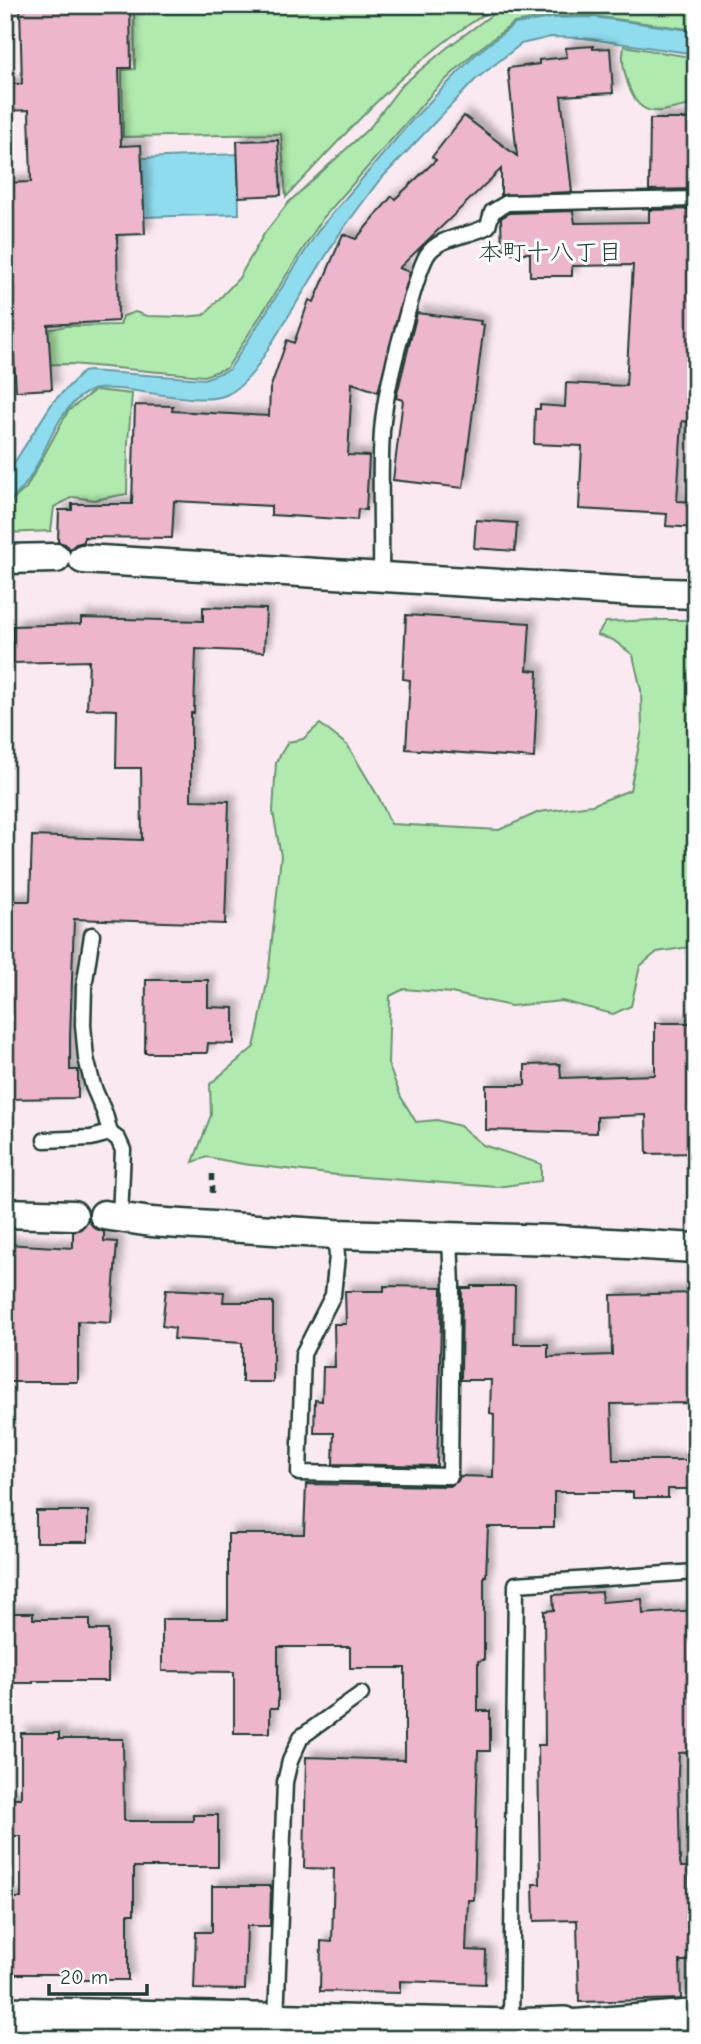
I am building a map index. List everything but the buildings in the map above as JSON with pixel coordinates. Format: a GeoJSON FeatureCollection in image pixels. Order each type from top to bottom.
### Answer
{"type":"FeatureCollection","features":[{"type":"Feature","properties":{"kind":"street"},"geometry":{"type":"LineString","coordinates":[[5,559],[56,558]]}},
{"type":"Feature","properties":{"kind":"street"},"geometry":{"type":"LineString","coordinates":[[83,559],[696,594]]}},
{"type":"Feature","properties":{"kind":"street"},"geometry":{"type":"LineString","coordinates":[[5,1213],[73,1215]]}},
{"type":"Feature","properties":{"kind":"street"},"geometry":{"type":"LineString","coordinates":[[112,1216],[151,1223],[335,1234],[558,1240],[696,1248]]}},
{"type":"Feature","properties":{"kind":"street"},"geometry":{"type":"LineString","coordinates":[[5,2015],[232,2029],[276,2021],[511,2027],[564,2032],[696,2014]]}},
{"type":"Feature","properties":{"kind":"lane"},"geometry":{"type":"LineString","coordinates":[[381,575],[382,432],[388,389],[410,303],[428,254],[451,237],[480,232],[488,226],[492,212],[507,203],[696,199]]}},
{"type":"Feature","properties":{"kind":"lane"},"geometry":{"type":"LineString","coordinates":[[92,935],[84,987],[86,1058],[110,1133],[118,1139],[123,1150],[112,1216]]}},
{"type":"Feature","properties":{"kind":"lane"},"geometry":{"type":"LineString","coordinates":[[45,1140],[91,1138],[110,1133]]}},
{"type":"Feature","properties":{"kind":"lane"},"geometry":{"type":"LineString","coordinates":[[335,1234],[337,1256],[333,1295],[303,1354],[299,1473],[450,1476],[450,1238]]}},
{"type":"Feature","properties":{"kind":"lane"},"geometry":{"type":"LineString","coordinates":[[511,2027],[516,1584],[696,1572]]}},
{"type":"Feature","properties":{"kind":"lane"},"geometry":{"type":"LineString","coordinates":[[276,2021],[285,1782],[289,1761],[301,1737],[361,1694]]}},
{"type":"Feature","properties":{"kind":"green space"},"geometry":{"type":"Polygon","coordinates":[[[134,5],[500,5],[469,24],[412,69],[360,118],[286,197],[281,134],[123,137],[122,70],[135,69],[134,5]]]}},
{"type":"Feature","properties":{"kind":"green space"},"geometry":{"type":"Polygon","coordinates":[[[505,5],[696,5],[696,30],[593,16],[551,17],[514,23],[475,52],[434,91],[323,218],[227,368],[204,376],[71,364],[24,365],[33,333],[66,326],[120,325],[123,316],[135,312],[147,316],[204,315],[239,278],[264,234],[288,203],[371,126],[401,86],[505,5]]]}},
{"type":"Feature","properties":{"kind":"green space"},"geometry":{"type":"Polygon","coordinates":[[[624,46],[696,58],[696,104],[664,111],[647,110],[640,105],[633,97],[625,75],[624,46]]]}},
{"type":"Feature","properties":{"kind":"green space"},"geometry":{"type":"Polygon","coordinates":[[[95,390],[132,394],[127,494],[94,500],[73,497],[54,507],[51,531],[5,533],[5,507],[26,488],[68,411],[95,390]]]}},
{"type":"Feature","properties":{"kind":"green space"},"geometry":{"type":"Polygon","coordinates":[[[696,620],[696,946],[657,952],[640,966],[631,1006],[613,1014],[562,1001],[511,1006],[451,993],[404,989],[390,996],[388,1064],[401,1097],[416,1122],[437,1120],[460,1126],[483,1145],[541,1164],[541,1181],[497,1187],[337,1175],[207,1157],[193,1162],[211,1115],[210,1084],[254,1047],[259,1025],[268,977],[281,856],[273,812],[276,762],[288,742],[303,739],[320,724],[348,746],[391,824],[499,830],[539,812],[592,805],[630,790],[642,730],[641,690],[633,655],[613,640],[597,635],[606,622],[696,620]]]}},
{"type":"Feature","properties":{"kind":"water"},"geometry":{"type":"Polygon","coordinates":[[[593,17],[696,31],[696,54],[583,38],[551,37],[521,44],[475,80],[378,182],[340,233],[255,370],[242,384],[226,395],[204,399],[119,389],[92,390],[65,412],[30,478],[5,504],[5,477],[53,402],[83,372],[204,379],[229,370],[320,228],[413,119],[476,54],[515,24],[551,18],[593,17]]]}},
{"type":"Feature","properties":{"kind":"water"},"geometry":{"type":"Polygon","coordinates":[[[238,154],[239,214],[144,217],[142,158],[238,154]]]}},
{"type":"Feature","properties":{"kind":"district","name":"本町十八丁目"},"geometry":{"type":"Point","coordinates":[550,252]}}]}
